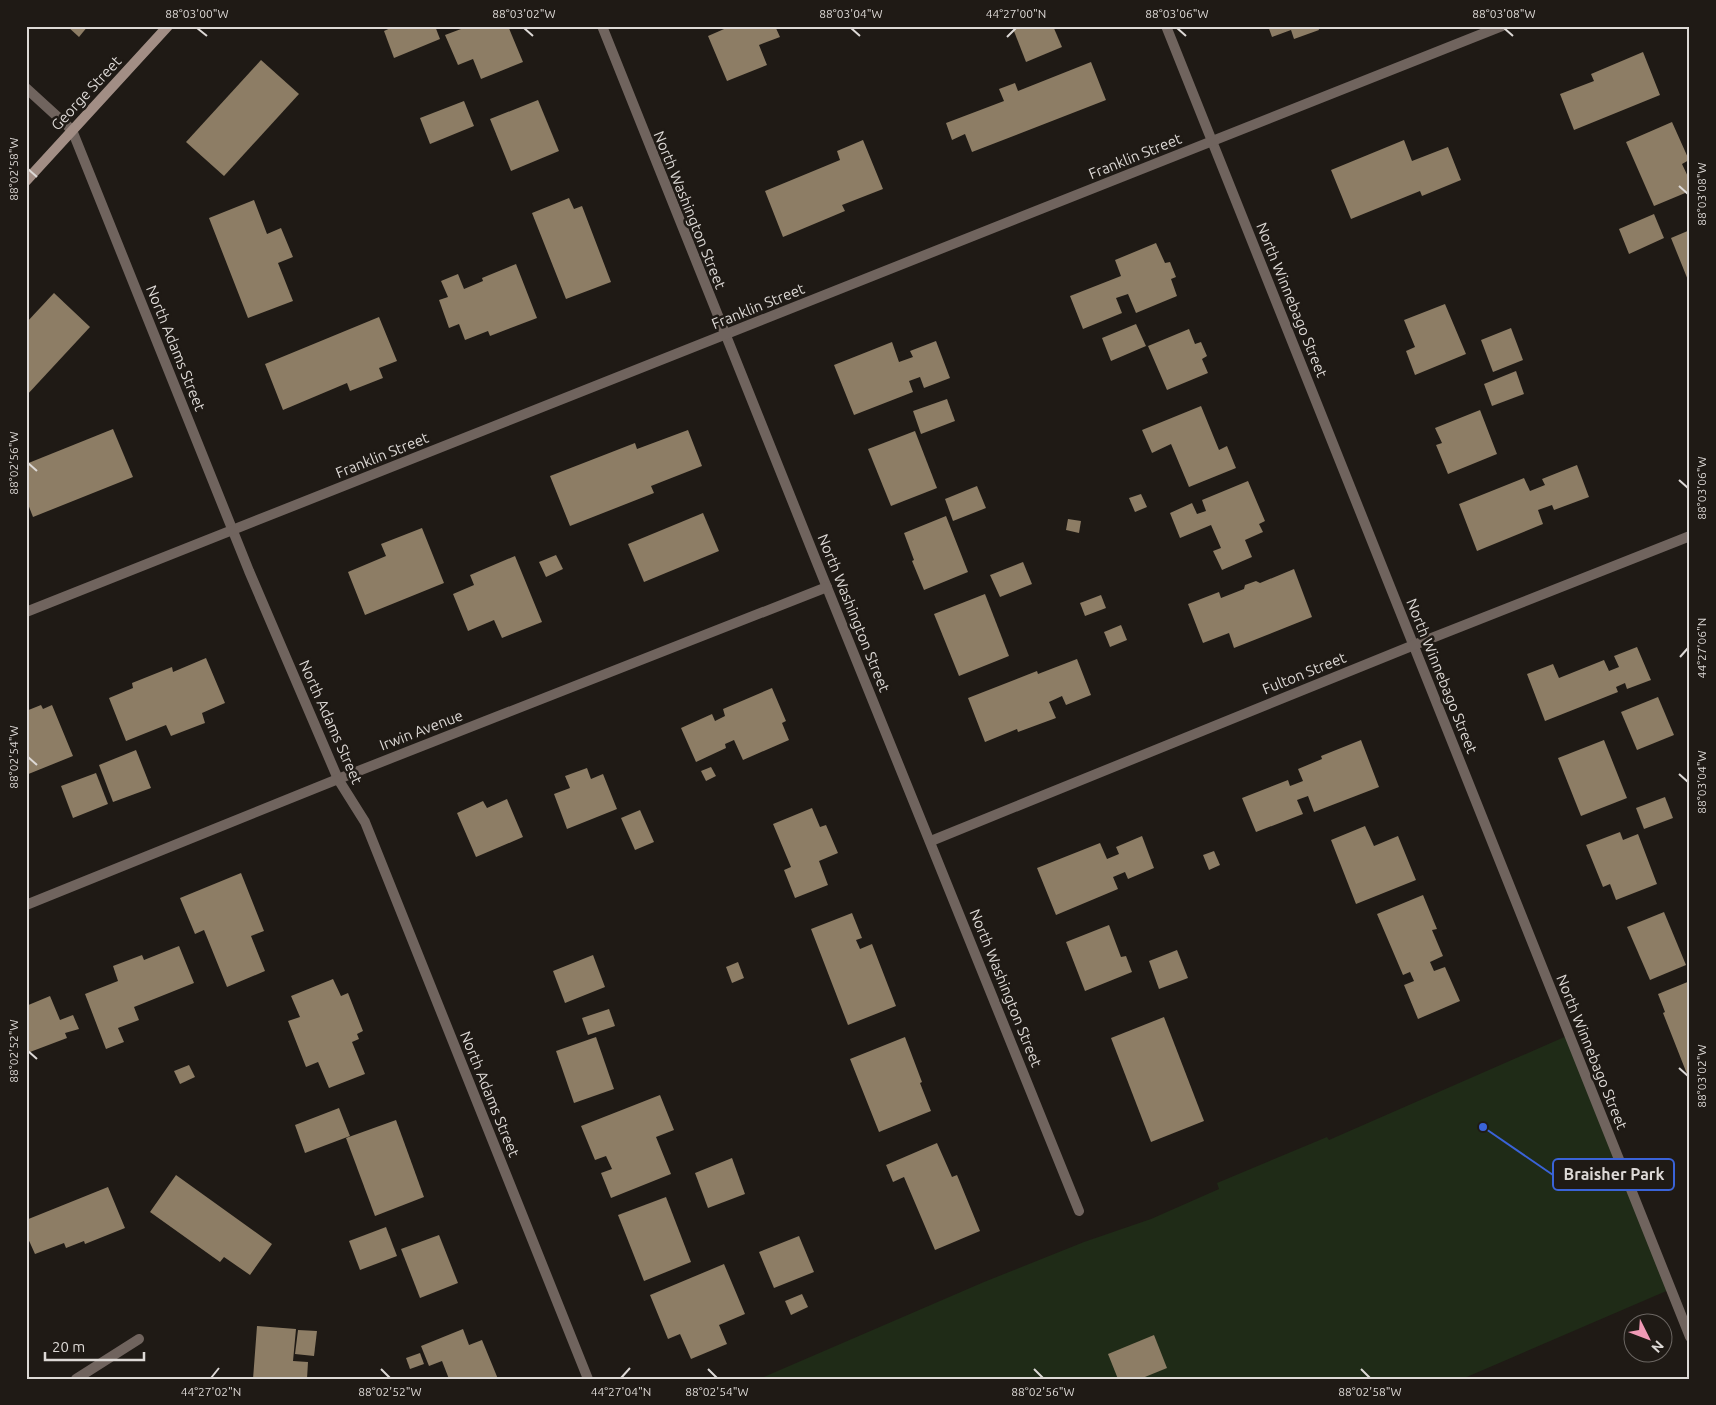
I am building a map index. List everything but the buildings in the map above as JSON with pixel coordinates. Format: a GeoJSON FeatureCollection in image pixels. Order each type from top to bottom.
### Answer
{"type":"FeatureCollection","features":[{"type":"Feature","properties":{"kind":"main road","name":"George Street"},"geometry":{"type":"LineString","coordinates":[[26,181],[168,26]]}},
{"type":"Feature","properties":{"kind":"street","name":"North Washington Street"},"geometry":{"type":"LineString","coordinates":[[602,26],[724,335],[931,841],[1079,1211]]}},
{"type":"Feature","properties":{"kind":"street","name":"North Winnebago Street"},"geometry":{"type":"LineString","coordinates":[[1166,26],[1690,1338]]}},
{"type":"Feature","properties":{"kind":"street","name":"Franklin Street"},"geometry":{"type":"LineString","coordinates":[[26,612],[1502,26]]}},
{"type":"Feature","properties":{"kind":"street"},"geometry":{"type":"LineString","coordinates":[[26,88],[72,130]]}},
{"type":"Feature","properties":{"kind":"street","name":"North Adams Street"},"geometry":{"type":"LineString","coordinates":[[72,130],[233,530],[338,779],[365,822],[588,1379]]}},
{"type":"Feature","properties":{"kind":"street","name":"Fulton Street"},"geometry":{"type":"LineString","coordinates":[[931,841],[1414,645],[1690,536]]}},
{"type":"Feature","properties":{"kind":"street","name":"Irwin Avenue"},"geometry":{"type":"LineString","coordinates":[[26,905],[338,779],[827,587]]}},
{"type":"Feature","properties":{"kind":"street"},"geometry":{"type":"LineString","coordinates":[[76,1379],[139,1339]]}},
{"type":"Feature","properties":{"kind":"green space"},"geometry":{"type":"Polygon","coordinates":[[[1569,1035],[1671,1289],[1462,1379],[759,1379],[984,1282],[1084,1242],[1151,1219],[1219,1189],[1217,1183],[1327,1137],[1329,1140],[1569,1035]]]}},
{"type":"Feature","properties":{"kind":"place","name":"Braisher Park"},"geometry":{"type":"Point","coordinates":[1483,1127]}}]}
